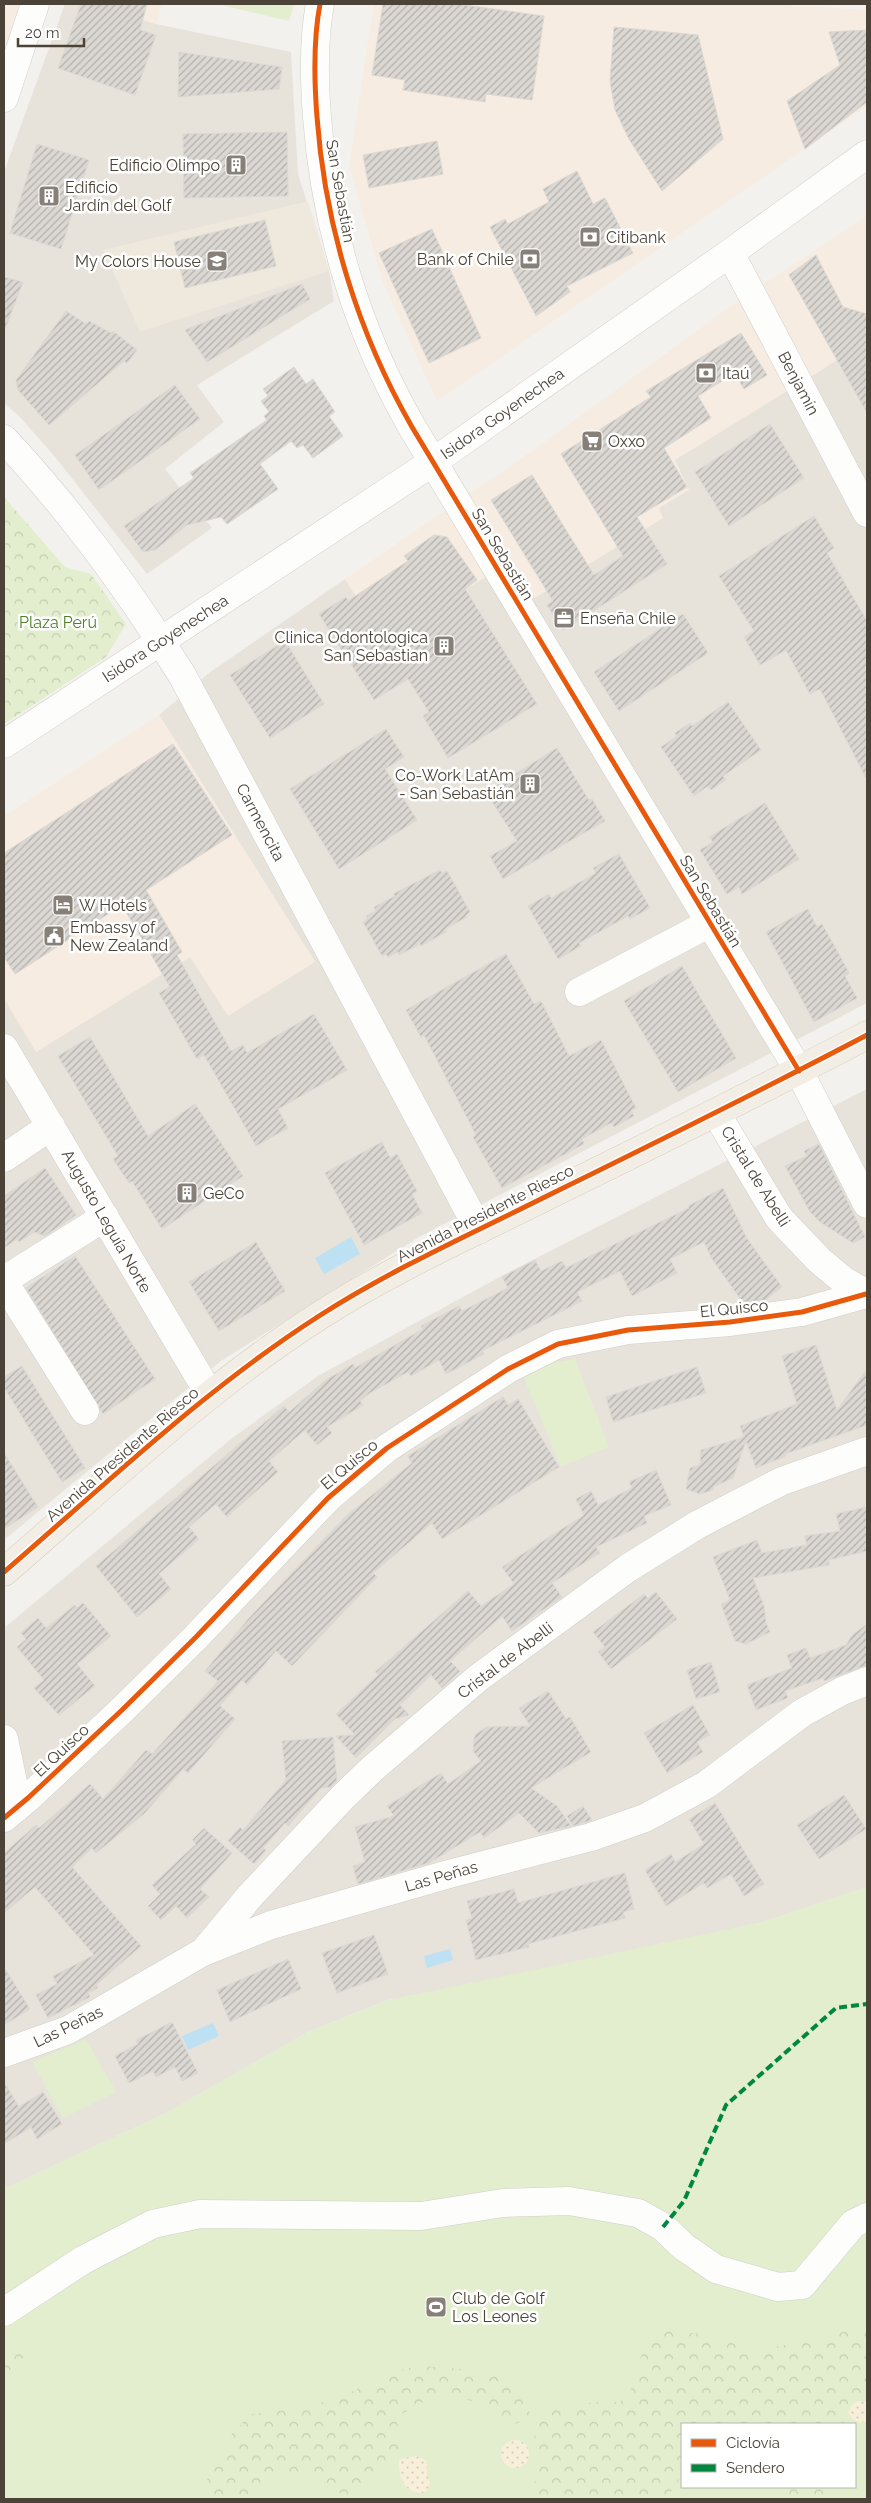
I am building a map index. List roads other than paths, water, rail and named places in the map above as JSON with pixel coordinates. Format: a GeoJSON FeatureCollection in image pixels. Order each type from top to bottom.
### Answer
{"type":"FeatureCollection","features":[{"type":"Feature","properties":{"kind":"main road","name":"Avenida Presidente Riesco"},"geometry":{"type":"LineString","coordinates":[[4,1572],[210,1395],[259,1356],[321,1314],[388,1276],[716,1113],[867,1035]]}},
{"type":"Feature","properties":{"kind":"street"},"geometry":{"type":"LineString","coordinates":[[4,98],[35,4]]}},
{"type":"Feature","properties":{"kind":"street","name":"San Sebastián"},"geometry":{"type":"LineString","coordinates":[[320,4],[315,82],[322,164],[333,229],[356,303],[386,378],[433,462],[798,1071],[867,1204]]}},
{"type":"Feature","properties":{"kind":"street","name":"Isidora Goyenechea"},"geometry":{"type":"LineString","coordinates":[[4,744],[433,462],[730,254],[867,154]]}},
{"type":"Feature","properties":{"kind":"street","name":"Benjamín"},"geometry":{"type":"LineString","coordinates":[[730,254],[867,513]]}},
{"type":"Feature","properties":{"kind":"street","name":"Carmencita"},"geometry":{"type":"LineString","coordinates":[[4,439],[73,521],[161,641],[234,772],[479,1230]]}},
{"type":"Feature","properties":{"kind":"street"},"geometry":{"type":"LineString","coordinates":[[579,992],[710,923]]}},
{"type":"Feature","properties":{"kind":"street","name":"Augusto Leguía Norte"},"geometry":{"type":"LineString","coordinates":[[4,1048],[210,1395]]}},
{"type":"Feature","properties":{"kind":"street","name":"Cristal de Abelli"},"geometry":{"type":"LineString","coordinates":[[716,1113],[779,1218],[819,1260],[843,1280],[867,1294]]}},
{"type":"Feature","properties":{"kind":"street"},"geometry":{"type":"LineString","coordinates":[[4,1158],[51,1126]]}},
{"type":"Feature","properties":{"kind":"street"},"geometry":{"type":"LineString","coordinates":[[85,1411],[4,1281],[105,1217]]}},
{"type":"Feature","properties":{"kind":"street","name":"El Quisco"},"geometry":{"type":"LineString","coordinates":[[11,1812],[75,1755],[189,1643],[328,1498],[387,1448],[508,1369],[558,1344],[628,1330],[730,1322],[802,1312],[867,1294]]}},
{"type":"Feature","properties":{"kind":"street","name":"Cristal de Abelli"},"geometry":{"type":"LineString","coordinates":[[203,1952],[250,1896],[342,1798],[372,1769],[478,1678],[628,1568],[697,1525],[782,1481],[867,1451]]}},
{"type":"Feature","properties":{"kind":"street","name":"Las Peñas"},"geometry":{"type":"LineString","coordinates":[[4,2053],[68,2030],[203,1952],[271,1925],[449,1874],[621,1828],[646,1818],[706,1785],[802,1713],[842,1691],[867,1681]]}},
{"type":"Feature","properties":{"kind":"street"},"geometry":{"type":"LineString","coordinates":[[4,1739],[11,1812]]}},
{"type":"Feature","properties":{"kind":"street"},"geometry":{"type":"LineString","coordinates":[[4,2312],[83,2260],[153,2224],[200,2214],[421,2216],[503,2203],[569,2201],[638,2212],[663,2227],[684,2247],[716,2269],[778,2287],[802,2285],[852,2224],[867,2217]]}},
{"type":"Feature","properties":{"kind":"water"},"geometry":{"type":"Polygon","coordinates":[[[351,1237],[360,1254],[324,1274],[315,1258],[351,1237]]]}},
{"type":"Feature","properties":{"kind":"water"},"geometry":{"type":"Polygon","coordinates":[[[450,1949],[453,1960],[427,1968],[424,1956],[450,1949]]]}},
{"type":"Feature","properties":{"kind":"water"},"geometry":{"type":"Polygon","coordinates":[[[213,2023],[219,2036],[188,2050],[182,2036],[213,2023]]]}},
{"type":"Feature","properties":{"kind":"place","name":"Edificio Olimpo"},"geometry":{"type":"Point","coordinates":[236,165]}},
{"type":"Feature","properties":{"kind":"place","name":"Edificio Jardín del Golf"},"geometry":{"type":"Point","coordinates":[49,196]}},
{"type":"Feature","properties":{"kind":"place","name":"Citibank"},"geometry":{"type":"Point","coordinates":[590,237]}},
{"type":"Feature","properties":{"kind":"place","name":"Bank of Chile"},"geometry":{"type":"Point","coordinates":[530,259]}},
{"type":"Feature","properties":{"kind":"place","name":"My Colors House"},"geometry":{"type":"Point","coordinates":[217,261]}},
{"type":"Feature","properties":{"kind":"place","name":"Itaú"},"geometry":{"type":"Point","coordinates":[706,373]}},
{"type":"Feature","properties":{"kind":"place","name":"Oxxo"},"geometry":{"type":"Point","coordinates":[592,441]}},
{"type":"Feature","properties":{"kind":"place","name":"Enseña Chile"},"geometry":{"type":"Point","coordinates":[564,618]}},
{"type":"Feature","properties":{"kind":"place","name":"Clinica Odontologica San Sebastian"},"geometry":{"type":"Point","coordinates":[444,646]}},
{"type":"Feature","properties":{"kind":"place","name":"Co-Work LatAm - San Sebastián"},"geometry":{"type":"Point","coordinates":[530,784]}},
{"type":"Feature","properties":{"kind":"place","name":"W Hotels"},"geometry":{"type":"Point","coordinates":[63,905]}},
{"type":"Feature","properties":{"kind":"place","name":"Embassy of New Zealand"},"geometry":{"type":"Point","coordinates":[54,936]}},
{"type":"Feature","properties":{"kind":"place","name":"GeCo"},"geometry":{"type":"Point","coordinates":[187,1193]}},
{"type":"Feature","properties":{"kind":"place","name":"Club de Golf Los Leones"},"geometry":{"type":"Point","coordinates":[436,2307]}},
{"type":"Feature","properties":{"kind":"park label","name":"Plaza Perú"},"geometry":{"type":"Point","coordinates":[58,622]}}]}
